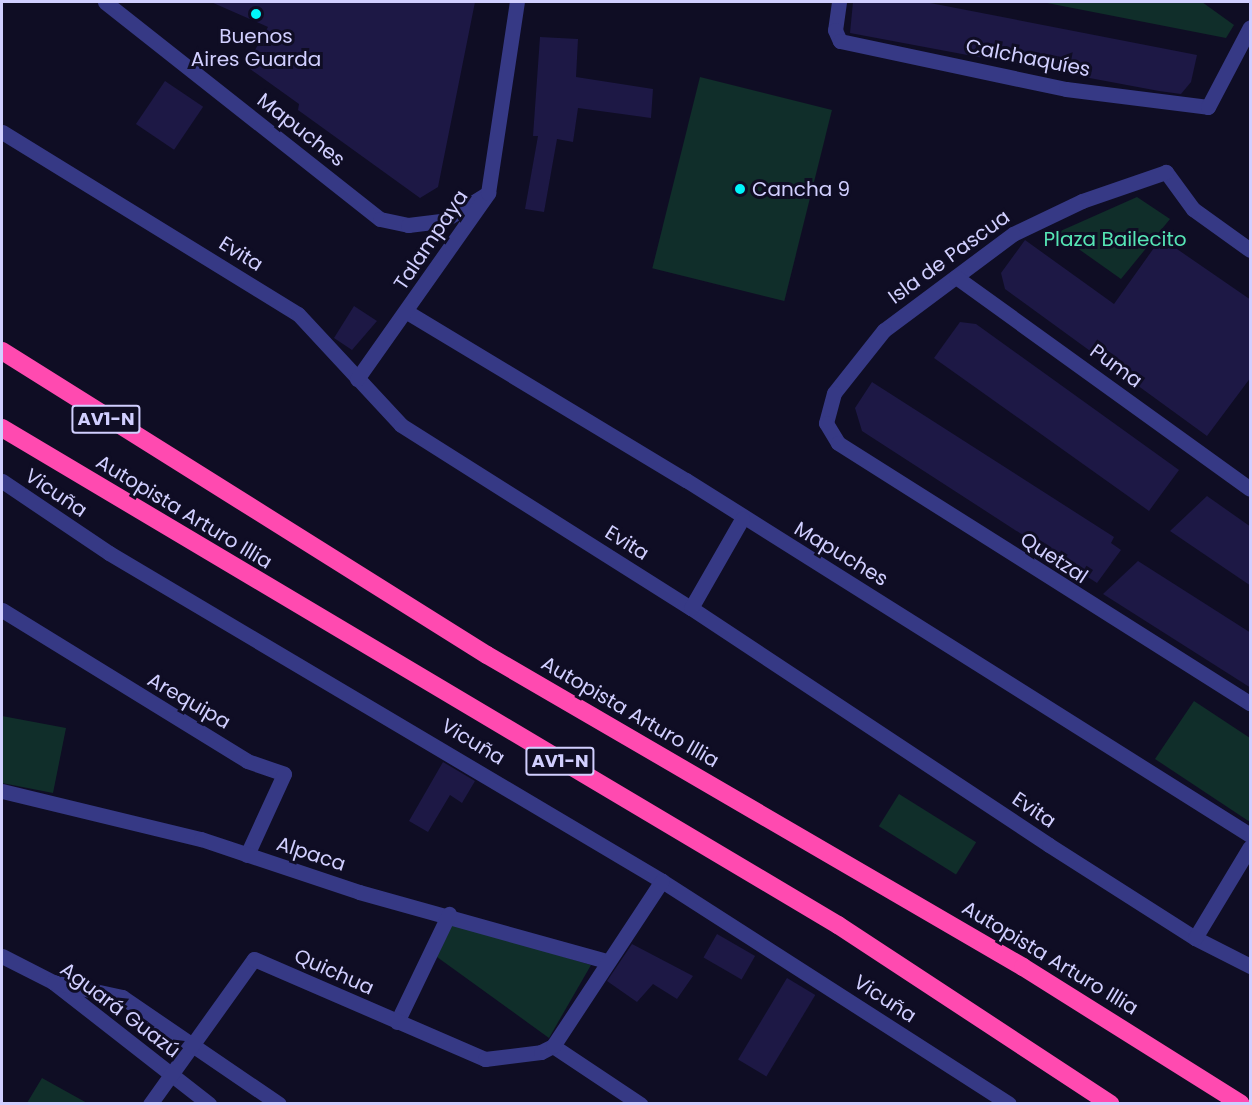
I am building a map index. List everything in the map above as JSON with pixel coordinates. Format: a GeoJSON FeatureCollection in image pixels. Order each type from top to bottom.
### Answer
{"type":"FeatureCollection","features":[{"type":"Feature","properties":{"kind":"highway","name":"Autopista Arturo Illia"},"geometry":{"type":"LineString","coordinates":[[2,351],[487,655],[1013,961],[1241,1104]]}},
{"type":"Feature","properties":{"kind":"highway","name":"Autopista Arturo Illia"},"geometry":{"type":"LineString","coordinates":[[2,428],[838,925],[1111,1104]]}},
{"type":"Feature","properties":{"kind":"street","name":"Mapuches"},"geometry":{"type":"LineString","coordinates":[[105,2],[380,219],[408,225],[443,221],[488,194]]}},
{"type":"Feature","properties":{"kind":"street","name":"Talampaya"},"geometry":{"type":"LineString","coordinates":[[357,379],[407,312],[488,194],[517,2]]}},
{"type":"Feature","properties":{"kind":"street","name":"Calchaquíes"},"geometry":{"type":"LineString","coordinates":[[839,2],[835,30],[840,41],[1066,89],[1208,107],[1251,27]]}},
{"type":"Feature","properties":{"kind":"street","name":"Evita"},"geometry":{"type":"LineString","coordinates":[[2,132],[298,314],[401,425],[692,608],[1195,938],[1251,966]]}},
{"type":"Feature","properties":{"kind":"street","name":"Isla de Pascua"},"geometry":{"type":"LineString","coordinates":[[838,443],[826,423],[834,393],[884,330],[1029,224],[1166,172],[1193,208],[1251,250]]}},
{"type":"Feature","properties":{"kind":"street","name":"Puma"},"geometry":{"type":"LineString","coordinates":[[956,277],[1251,489]]}},
{"type":"Feature","properties":{"kind":"street","name":"Mapuches"},"geometry":{"type":"LineString","coordinates":[[407,312],[1251,835]]}},
{"type":"Feature","properties":{"kind":"street","name":"Quetzal"},"geometry":{"type":"LineString","coordinates":[[838,443],[1251,704]]}},
{"type":"Feature","properties":{"kind":"street","name":"Vicuña"},"geometry":{"type":"LineString","coordinates":[[2,481],[109,553],[662,880],[1009,1104]]}},
{"type":"Feature","properties":{"kind":"street"},"geometry":{"type":"LineString","coordinates":[[692,608],[742,519]]}},
{"type":"Feature","properties":{"kind":"street","name":"Arequipa"},"geometry":{"type":"LineString","coordinates":[[2,610],[247,761],[284,774],[247,855]]}},
{"type":"Feature","properties":{"kind":"street","name":"Alpaca"},"geometry":{"type":"LineString","coordinates":[[2,791],[64,803],[606,961]]}},
{"type":"Feature","properties":{"kind":"street"},"geometry":{"type":"LineString","coordinates":[[1195,938],[1251,847]]}},
{"type":"Feature","properties":{"kind":"street"},"geometry":{"type":"LineString","coordinates":[[640,1104],[553,1046],[606,961],[662,880]]}},
{"type":"Feature","properties":{"kind":"street"},"geometry":{"type":"LineString","coordinates":[[397,1022],[449,915]]}},
{"type":"Feature","properties":{"kind":"street","name":"Aguará Guazú"},"geometry":{"type":"LineString","coordinates":[[2,956],[53,982],[209,1104]]}},
{"type":"Feature","properties":{"kind":"street","name":"Quichua"},"geometry":{"type":"LineString","coordinates":[[192,1045],[254,959],[485,1059],[531,1055],[553,1046]]}},
{"type":"Feature","properties":{"kind":"street"},"geometry":{"type":"LineString","coordinates":[[53,982],[122,997],[279,1104]]}},
{"type":"Feature","properties":{"kind":"street"},"geometry":{"type":"LineString","coordinates":[[150,1104],[192,1045]]}},
{"type":"Feature","properties":{"kind":"green space"},"geometry":{"type":"Polygon","coordinates":[[[1042,2],[1202,2],[1234,25],[1226,38],[1042,2]]]}},
{"type":"Feature","properties":{"kind":"green space","name":"Cancha 9"},"geometry":{"type":"Polygon","coordinates":[[[700,77],[832,110],[784,301],[652,268],[700,77]]]}},
{"type":"Feature","properties":{"kind":"green space","name":"Plaza Bailecito"},"geometry":{"type":"Polygon","coordinates":[[[1137,197],[1170,219],[1121,279],[1056,233],[1137,197]]]}},
{"type":"Feature","properties":{"kind":"green space"},"geometry":{"type":"Polygon","coordinates":[[[1194,701],[1250,738],[1250,822],[1155,759],[1194,701]]]}},
{"type":"Feature","properties":{"kind":"green space"},"geometry":{"type":"Polygon","coordinates":[[[2,716],[66,728],[53,793],[2,783],[2,716]]]}},
{"type":"Feature","properties":{"kind":"green space"},"geometry":{"type":"Polygon","coordinates":[[[899,794],[976,842],[956,874],[879,826],[899,794]]]}},
{"type":"Feature","properties":{"kind":"green space"},"geometry":{"type":"Polygon","coordinates":[[[452,923],[591,965],[549,1038],[437,957],[452,923]]]}},
{"type":"Feature","properties":{"kind":"green space"},"geometry":{"type":"Polygon","coordinates":[[[42,1078],[87,1103],[27,1103],[42,1078]]]}},
{"type":"Feature","properties":{"kind":"building"},"geometry":{"type":"Polygon","coordinates":[[[211,2],[475,2],[438,187],[420,198],[298,110],[299,104],[246,66],[268,27],[211,2]]]}},
{"type":"Feature","properties":{"kind":"building"},"geometry":{"type":"Polygon","coordinates":[[[853,2],[925,2],[1197,55],[1191,82],[1181,94],[1159,91],[850,33],[853,2]]]}},
{"type":"Feature","properties":{"kind":"building"},"geometry":{"type":"Polygon","coordinates":[[[540,37],[578,39],[576,77],[653,89],[651,118],[578,108],[573,142],[557,139],[544,212],[525,209],[538,136],[533,136],[540,37]]]}},
{"type":"Feature","properties":{"kind":"building"},"geometry":{"type":"Polygon","coordinates":[[[165,81],[203,107],[174,150],[136,124],[165,81]]]}},
{"type":"Feature","properties":{"kind":"building"},"geometry":{"type":"Polygon","coordinates":[[[1161,238],[1251,300],[1251,377],[1207,436],[1005,289],[1001,273],[1025,240],[1114,304],[1161,238]]]}},
{"type":"Feature","properties":{"kind":"building"},"geometry":{"type":"Polygon","coordinates":[[[354,306],[377,321],[352,350],[334,338],[354,306]]]}},
{"type":"Feature","properties":{"kind":"building"},"geometry":{"type":"Polygon","coordinates":[[[960,322],[976,324],[1179,470],[1149,511],[934,358],[960,322]]]}},
{"type":"Feature","properties":{"kind":"building"},"geometry":{"type":"Polygon","coordinates":[[[872,382],[1114,537],[1111,543],[1121,550],[1097,583],[862,431],[855,408],[872,382]]]}},
{"type":"Feature","properties":{"kind":"building"},"geometry":{"type":"Polygon","coordinates":[[[1207,496],[1251,527],[1251,586],[1170,531],[1207,496]]]}},
{"type":"Feature","properties":{"kind":"building"},"geometry":{"type":"Polygon","coordinates":[[[1138,561],[1251,633],[1251,688],[1103,594],[1138,561]]]}},
{"type":"Feature","properties":{"kind":"building"},"geometry":{"type":"Polygon","coordinates":[[[443,762],[475,781],[462,803],[450,795],[428,832],[409,821],[443,762]]]}},
{"type":"Feature","properties":{"kind":"building"},"geometry":{"type":"Polygon","coordinates":[[[717,934],[755,956],[742,979],[704,957],[717,934]]]}},
{"type":"Feature","properties":{"kind":"building"},"geometry":{"type":"Polygon","coordinates":[[[632,944],[693,976],[677,999],[653,984],[637,1002],[607,981],[632,944]]]}},
{"type":"Feature","properties":{"kind":"building"},"geometry":{"type":"Polygon","coordinates":[[[787,978],[815,995],[766,1076],[738,1059],[787,978]]]}},
{"type":"Feature","properties":{"kind":"place","name":"Buenos Aires Guarda"},"geometry":{"type":"Point","coordinates":[256,14]}},
{"type":"Feature","properties":{"kind":"place","name":"Cancha 9"},"geometry":{"type":"Point","coordinates":[740,189]}}]}
